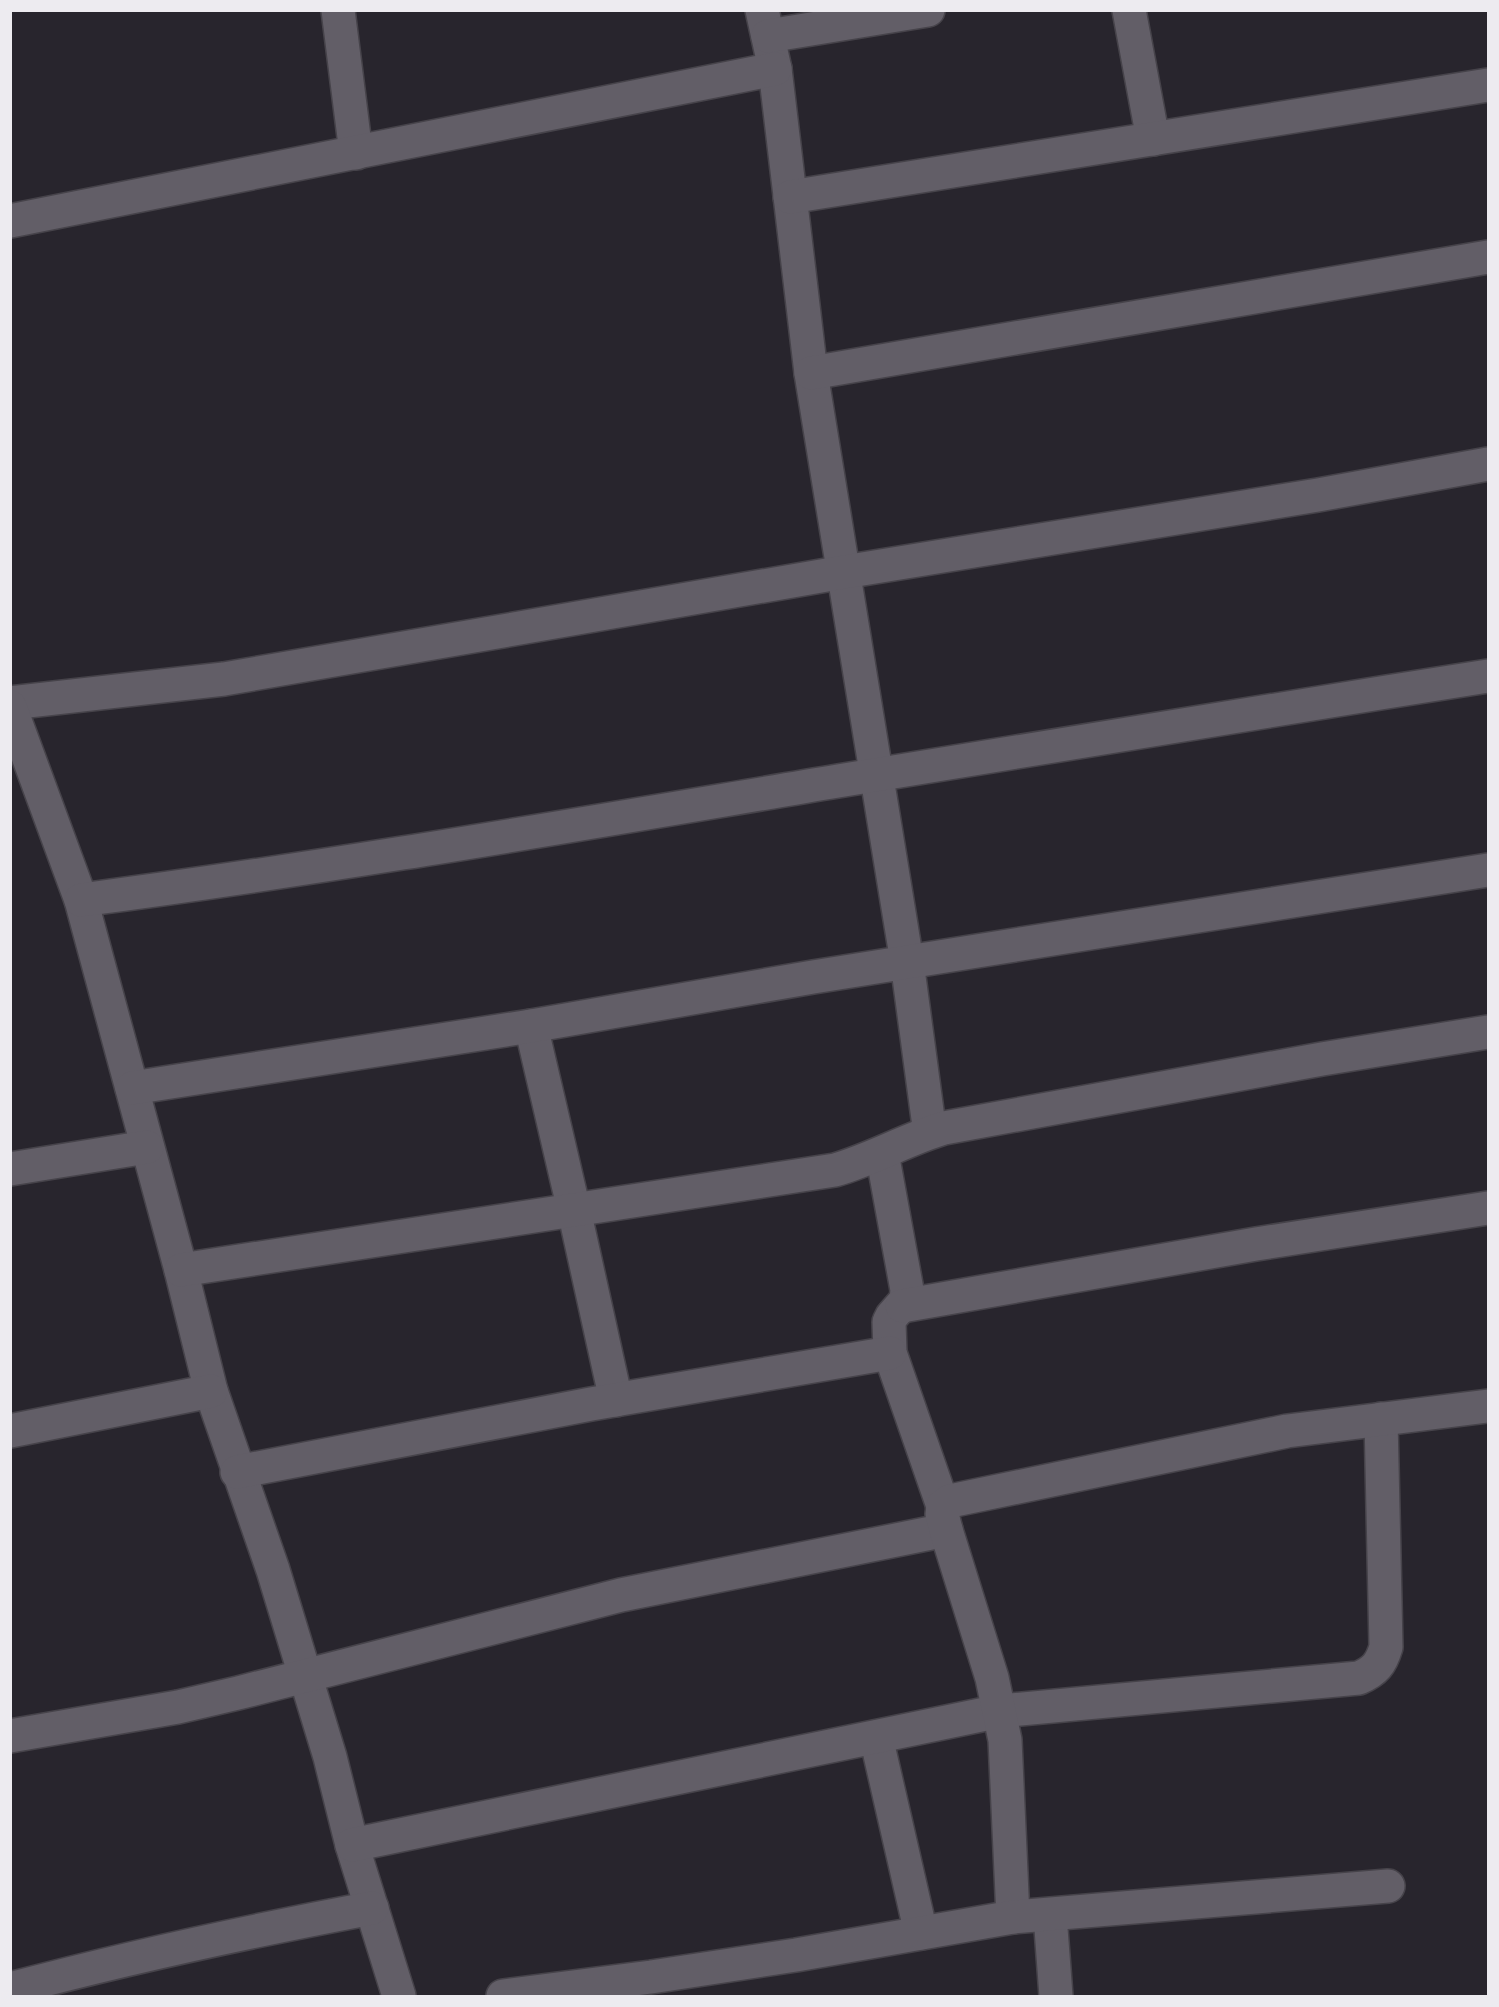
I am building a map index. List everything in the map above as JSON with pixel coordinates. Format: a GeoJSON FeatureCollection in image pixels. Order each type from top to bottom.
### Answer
{"type":"FeatureCollection","features":[{"type":"Feature","properties":{"kind":"street"},"geometry":{"type":"LineString","coordinates":[[338,10],[356,153]]}},
{"type":"Feature","properties":{"kind":"street"},"geometry":{"type":"LineString","coordinates":[[924,1134],[929,1126],[907,962],[811,373],[775,69],[765,23],[928,10]]}},
{"type":"Feature","properties":{"kind":"street"},"geometry":{"type":"LineString","coordinates":[[1129,10],[1153,139]]}},
{"type":"Feature","properties":{"kind":"street"},"geometry":{"type":"LineString","coordinates":[[10,221],[775,69]]}},
{"type":"Feature","properties":{"kind":"street"},"geometry":{"type":"LineString","coordinates":[[790,197],[1488,85]]}},
{"type":"Feature","properties":{"kind":"street"},"geometry":{"type":"LineString","coordinates":[[811,373],[1488,257]]}},
{"type":"Feature","properties":{"kind":"street"},"geometry":{"type":"LineString","coordinates":[[399,1996],[352,1845],[330,1757],[273,1570],[237,1472],[211,1391],[181,1270],[81,900],[10,705],[225,679],[844,572],[1318,495],[1488,464]]}},
{"type":"Feature","properties":{"kind":"street"},"geometry":{"type":"LineString","coordinates":[[81,900],[236,879],[1488,676]]}},
{"type":"Feature","properties":{"kind":"street"},"geometry":{"type":"LineString","coordinates":[[132,1088],[531,1026],[907,962],[1488,870]]}},
{"type":"Feature","properties":{"kind":"street"},"geometry":{"type":"LineString","coordinates":[[531,1026],[616,1400]]}},
{"type":"Feature","properties":{"kind":"street"},"geometry":{"type":"LineString","coordinates":[[181,1270],[835,1170],[944,1128],[1322,1059],[1488,1032]]}},
{"type":"Feature","properties":{"kind":"street"},"geometry":{"type":"LineString","coordinates":[[10,1169],[147,1147]]}},
{"type":"Feature","properties":{"kind":"street"},"geometry":{"type":"LineString","coordinates":[[882,1153],[907,1290],[906,1300],[889,1322],[890,1353],[944,1518],[1000,1711],[1005,1740],[1013,1917]]}},
{"type":"Feature","properties":{"kind":"street"},"geometry":{"type":"LineString","coordinates":[[902,1306],[1256,1244],[1488,1208]]}},
{"type":"Feature","properties":{"kind":"street"},"geometry":{"type":"LineString","coordinates":[[237,1472],[616,1400],[890,1353]]}},
{"type":"Feature","properties":{"kind":"street"},"geometry":{"type":"LineString","coordinates":[[10,1431],[211,1391]]}},
{"type":"Feature","properties":{"kind":"street"},"geometry":{"type":"LineString","coordinates":[[944,1518],[950,1501],[1287,1431],[1488,1407]]}},
{"type":"Feature","properties":{"kind":"street"},"geometry":{"type":"LineString","coordinates":[[352,1845],[1000,1711],[1359,1678],[1372,1672],[1382,1661],[1386,1647],[1381,1419]]}},
{"type":"Feature","properties":{"kind":"street"},"geometry":{"type":"LineString","coordinates":[[10,1736],[178,1707],[238,1693],[621,1595],[944,1518]]}},
{"type":"Feature","properties":{"kind":"street"},"geometry":{"type":"LineString","coordinates":[[876,1737],[921,1933]]}},
{"type":"Feature","properties":{"kind":"street"},"geometry":{"type":"LineString","coordinates":[[503,1996],[663,1975],[1013,1917],[1388,1886]]}},
{"type":"Feature","properties":{"kind":"street"},"geometry":{"type":"LineString","coordinates":[[10,1989],[100,1965],[372,1908]]}},
{"type":"Feature","properties":{"kind":"street"},"geometry":{"type":"LineString","coordinates":[[1050,1915],[1056,1996]]}}]}
